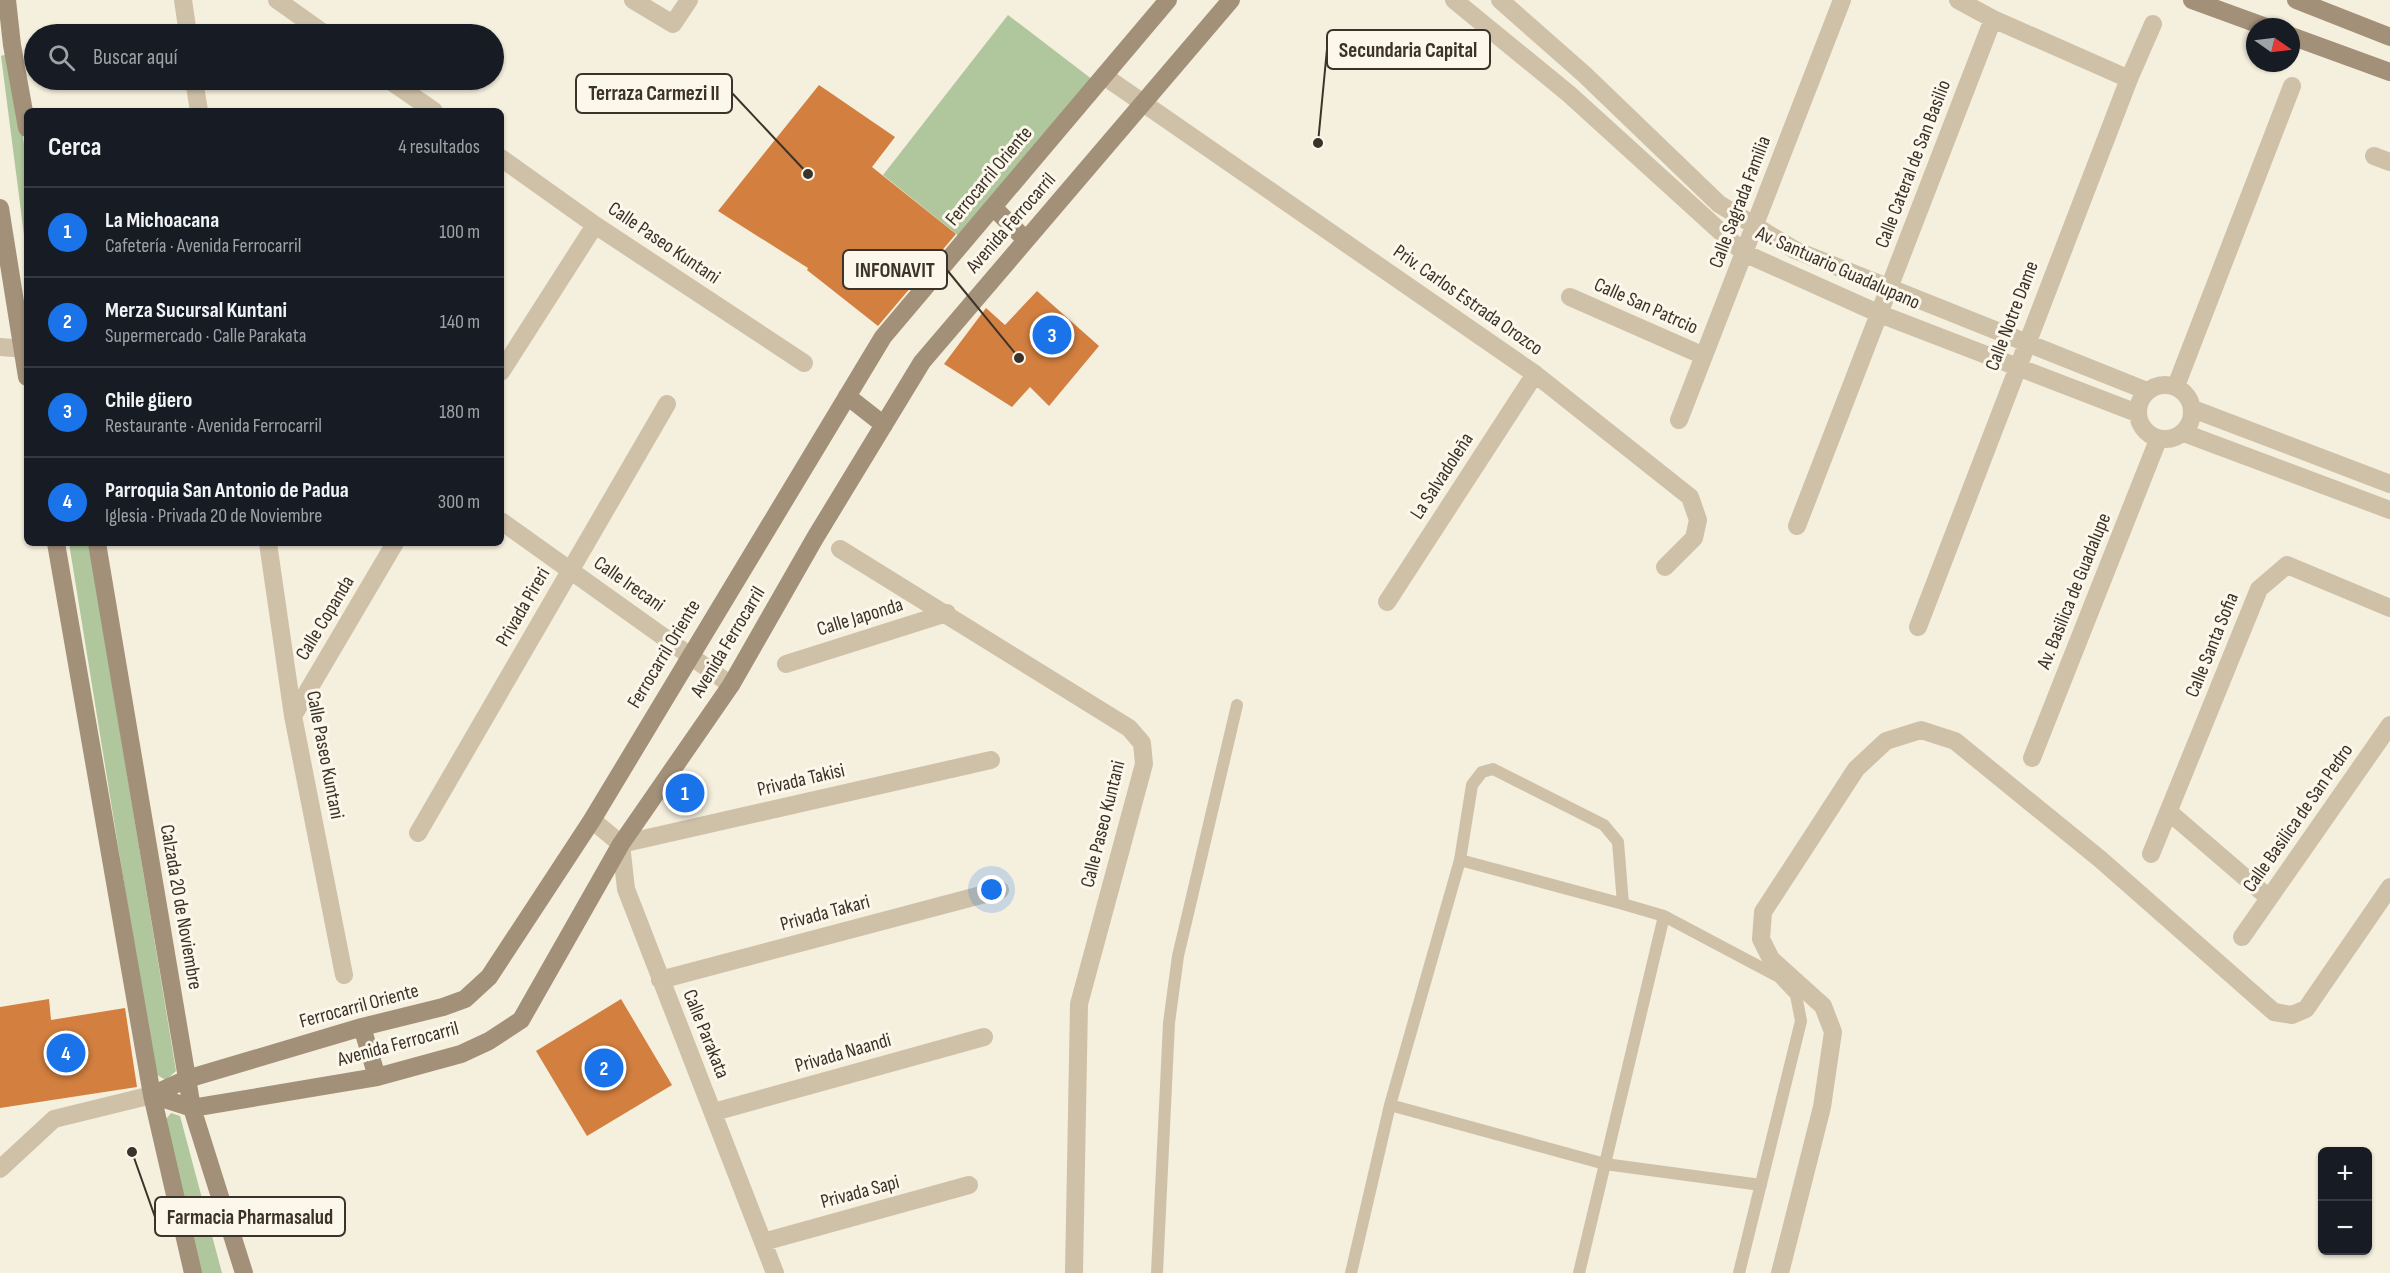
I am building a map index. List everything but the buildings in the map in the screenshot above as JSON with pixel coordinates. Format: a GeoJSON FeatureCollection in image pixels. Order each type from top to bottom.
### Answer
{"type":"FeatureCollection","features":[{"type":"Feature","properties":{"kind":"main road"},"geometry":{"type":"LineString","coordinates":[[7,0],[6,44],[24,116]]}},
{"type":"Feature","properties":{"kind":"main road","name":"Ferrocarril Oriente"},"geometry":{"type":"LineString","coordinates":[[152,1095],[188,1078],[443,1007],[465,999],[489,977],[592,820],[883,337],[1168,0]]}},
{"type":"Feature","properties":{"kind":"main road","name":"Avenida Ferrocarril"},"geometry":{"type":"LineString","coordinates":[[152,1095],[192,1108],[377,1077],[461,1054],[489,1041],[521,1020],[621,844],[731,685],[815,538],[922,362],[1231,0]]}},
{"type":"Feature","properties":{"kind":"main road"},"geometry":{"type":"LineString","coordinates":[[2192,0],[2246,20]]}},
{"type":"Feature","properties":{"kind":"main road"},"geometry":{"type":"LineString","coordinates":[[2296,0],[2390,37]]}},
{"type":"Feature","properties":{"kind":"main road"},"geometry":{"type":"LineString","coordinates":[[2300,39],[2390,72]]}},
{"type":"Feature","properties":{"kind":"main road"},"geometry":{"type":"LineString","coordinates":[[993,207],[1026,240]]}},
{"type":"Feature","properties":{"kind":"main road"},"geometry":{"type":"LineString","coordinates":[[0,208],[24,343]]}},
{"type":"Feature","properties":{"kind":"main road"},"geometry":{"type":"LineString","coordinates":[[847,396],[884,425]]}},
{"type":"Feature","properties":{"kind":"main road"},"geometry":{"type":"LineString","coordinates":[[57,546],[152,1095],[193,1273]]}},
{"type":"Feature","properties":{"kind":"main road","name":"Calzada 20 de Noviembre"},"geometry":{"type":"LineString","coordinates":[[98,546],[192,1108],[244,1273]]}},
{"type":"Feature","properties":{"kind":"main road"},"geometry":{"type":"LineString","coordinates":[[362,1028],[377,1077]]}},
{"type":"Feature","properties":{"kind":"street"},"geometry":{"type":"LineString","coordinates":[[183,0],[187,24]]}},
{"type":"Feature","properties":{"kind":"street"},"geometry":{"type":"LineString","coordinates":[[277,0],[312,24]]}},
{"type":"Feature","properties":{"kind":"street"},"geometry":{"type":"LineString","coordinates":[[633,0],[673,24],[689,0]]}},
{"type":"Feature","properties":{"kind":"street","name":"Av. Santuario Guadalupano"},"geometry":{"type":"LineString","coordinates":[[1454,0],[1569,94],[1744,253],[1880,314],[2137,413]]}},
{"type":"Feature","properties":{"kind":"street","name":"Av. Santuario Guadalupano"},"geometry":{"type":"LineString","coordinates":[[1500,0],[1585,75],[1719,204],[1754,226],[1795,250],[2146,391]]}},
{"type":"Feature","properties":{"kind":"street","name":"Calle Sagrada Familia"},"geometry":{"type":"LineString","coordinates":[[1679,420],[1842,0]]}},
{"type":"Feature","properties":{"kind":"street"},"geometry":{"type":"LineString","coordinates":[[1958,0],[1993,19],[2129,79]]}},
{"type":"Feature","properties":{"kind":"street","name":"Calle Cateral de San Basilio"},"geometry":{"type":"LineString","coordinates":[[1797,526],[1993,19]]}},
{"type":"Feature","properties":{"kind":"street","name":"Calle Notre Dame"},"geometry":{"type":"LineString","coordinates":[[1918,627],[2017,366],[2129,79],[2153,24]]}},
{"type":"Feature","properties":{"kind":"street"},"geometry":{"type":"LineString","coordinates":[[1104,75],[1143,104]]}},
{"type":"Feature","properties":{"kind":"street"},"geometry":{"type":"LineString","coordinates":[[1569,94],[1585,75]]}},
{"type":"Feature","properties":{"kind":"street"},"geometry":{"type":"LineString","coordinates":[[2176,386],[2292,86]]}},
{"type":"Feature","properties":{"kind":"street"},"geometry":{"type":"LineString","coordinates":[[196,90],[199,108]]}},
{"type":"Feature","properties":{"kind":"street"},"geometry":{"type":"LineString","coordinates":[[404,90],[430,108]]}},
{"type":"Feature","properties":{"kind":"street","name":"Priv. Carlos Estrada Orozco"},"geometry":{"type":"LineString","coordinates":[[1143,104],[1535,374],[1690,497],[1698,520],[1694,538],[1665,567]]}},
{"type":"Feature","properties":{"kind":"street","name":"Calle Paseo Kuntani"},"geometry":{"type":"LineString","coordinates":[[504,160],[595,225],[804,363]]}},
{"type":"Feature","properties":{"kind":"street"},"geometry":{"type":"LineString","coordinates":[[504,367],[595,225]]}},
{"type":"Feature","properties":{"kind":"street","name":"Calle San Patrcio"},"geometry":{"type":"LineString","coordinates":[[1570,297],[1704,356]]}},
{"type":"Feature","properties":{"kind":"street"},"geometry":{"type":"LineString","coordinates":[[0,347],[24,349]]}},
{"type":"Feature","properties":{"kind":"street","name":"La Salvadoleña"},"geometry":{"type":"LineString","coordinates":[[1387,602],[1535,374]]}},
{"type":"Feature","properties":{"kind":"street"},"geometry":{"type":"LineString","coordinates":[[2184,434],[2193,409],[2188,396],[2176,386],[2161,384],[2146,391],[2137,413],[2143,430],[2158,440],[2173,439],[2184,434],[2383,507],[2390,484],[2193,409]]}},
{"type":"Feature","properties":{"kind":"street","name":"Privada Pireri"},"geometry":{"type":"LineString","coordinates":[[418,833],[667,404]]}},
{"type":"Feature","properties":{"kind":"street","name":"Av. Basilica de Guadalupe"},"geometry":{"type":"LineString","coordinates":[[2032,758],[2158,440]]}},
{"type":"Feature","properties":{"kind":"street","name":"Calle Irecani"},"geometry":{"type":"LineString","coordinates":[[504,523],[731,685]]}},
{"type":"Feature","properties":{"kind":"street","name":"Calle Paseo Kuntani"},"geometry":{"type":"LineString","coordinates":[[267,546],[293,716],[344,975]]}},
{"type":"Feature","properties":{"kind":"street","name":"Calle Copanda"},"geometry":{"type":"LineString","coordinates":[[293,716],[393,546]]}},
{"type":"Feature","properties":{"kind":"street","name":"Calle Paseo Kuntani"},"geometry":{"type":"LineString","coordinates":[[840,549],[1130,728],[1142,744],[1144,764],[1079,1004],[1074,1273]]}},
{"type":"Feature","properties":{"kind":"street","name":"Calle Santa Sofia"},"geometry":{"type":"LineString","coordinates":[[2151,854],[2259,590],[2270,578],[2287,565],[2390,608]]}},
{"type":"Feature","properties":{"kind":"street","name":"Calle Japonda"},"geometry":{"type":"LineString","coordinates":[[786,664],[947,613]]}},
{"type":"Feature","properties":{"kind":"street","name":"Calle Basilica de San Pedro"},"geometry":{"type":"LineString","coordinates":[[2242,937],[2390,725]]}},
{"type":"Feature","properties":{"kind":"street"},"geometry":{"type":"LineString","coordinates":[[1780,1273],[1822,1107],[1833,1032],[1824,1006],[1771,959],[1761,939],[1763,912],[1856,769],[1886,741],[1921,730],[1955,741],[2100,859],[2274,1012],[2292,1015],[2307,1009],[2390,887]]}},
{"type":"Feature","properties":{"kind":"street","name":"Privada Takisi"},"geometry":{"type":"LineString","coordinates":[[621,844],[991,760]]}},
{"type":"Feature","properties":{"kind":"street"},"geometry":{"type":"LineString","coordinates":[[2169,812],[2269,898]]}},
{"type":"Feature","properties":{"kind":"street"},"geometry":{"type":"LineString","coordinates":[[592,820],[621,844]]}},
{"type":"Feature","properties":{"kind":"street","name":"Calle Parakata"},"geometry":{"type":"LineString","coordinates":[[621,844],[626,889],[775,1273]]}},
{"type":"Feature","properties":{"kind":"street","name":"Privada Takari"},"geometry":{"type":"LineString","coordinates":[[660,980],[1000,890]]}},
{"type":"Feature","properties":{"kind":"street","name":"Privada Naandi"},"geometry":{"type":"LineString","coordinates":[[714,1112],[984,1037]]}},
{"type":"Feature","properties":{"kind":"street"},"geometry":{"type":"LineString","coordinates":[[0,1169],[54,1119],[152,1095]]}},
{"type":"Feature","properties":{"kind":"street","name":"Privada Sapi"},"geometry":{"type":"LineString","coordinates":[[763,1242],[969,1185]]}},
{"type":"Feature","properties":{"kind":"lane"},"geometry":{"type":"LineString","coordinates":[[1157,1273],[1168,1023],[1178,956],[1237,705]]}},
{"type":"Feature","properties":{"kind":"lane"},"geometry":{"type":"LineString","coordinates":[[1351,1273],[1390,1106],[1460,861],[1472,785],[1482,772],[1493,769],[1604,825],[1618,842],[1623,903]]}},
{"type":"Feature","properties":{"kind":"lane"},"geometry":{"type":"LineString","coordinates":[[1460,861],[1623,903],[1664,916],[1779,977],[1796,995],[1801,1021],[1739,1273]]}},
{"type":"Feature","properties":{"kind":"lane"},"geometry":{"type":"LineString","coordinates":[[1579,1273],[1664,916]]}},
{"type":"Feature","properties":{"kind":"lane"},"geometry":{"type":"LineString","coordinates":[[1390,1106],[1605,1164],[1761,1185]]}},
{"type":"Feature","properties":{"kind":"green space"},"geometry":{"type":"Polygon","coordinates":[[[1008,15],[1093,80],[960,237],[883,175],[1008,15]]]}},
{"type":"Feature","properties":{"kind":"green space"},"geometry":{"type":"Polygon","coordinates":[[[10,53],[24,144],[24,235],[1,56],[10,53]]]}},
{"type":"Feature","properties":{"kind":"green space"},"geometry":{"type":"Polygon","coordinates":[[[69,546],[89,546],[176,1071],[166,1080],[155,1074],[69,546]]]}},
{"type":"Feature","properties":{"kind":"green space"},"geometry":{"type":"Polygon","coordinates":[[[171,1113],[180,1116],[222,1273],[196,1273],[163,1123],[171,1113]]]}},
{"type":"Feature","properties":{"kind":"place","name":"Secundaria Capital"},"geometry":{"type":"Point","coordinates":[1318,143]}},
{"type":"Feature","properties":{"kind":"place","name":"Terraza Carmezi II"},"geometry":{"type":"Point","coordinates":[808,174]}},
{"type":"Feature","properties":{"kind":"place","name":"Chile güero"},"geometry":{"type":"Point","coordinates":[1052,335]}},
{"type":"Feature","properties":{"kind":"place","name":"INFONAVIT"},"geometry":{"type":"Point","coordinates":[1019,358]}},
{"type":"Feature","properties":{"kind":"place","name":"La Michoacana"},"geometry":{"type":"Point","coordinates":[685,793]}},
{"type":"Feature","properties":{"kind":"place","name":"Parroquia San Antonio de Padua"},"geometry":{"type":"Point","coordinates":[66,1053]}},
{"type":"Feature","properties":{"kind":"place","name":"Merza Sucursal Kuntani"},"geometry":{"type":"Point","coordinates":[604,1068]}},
{"type":"Feature","properties":{"kind":"place","name":"Farmacia Pharmasalud"},"geometry":{"type":"Point","coordinates":[132,1152]}}]}
